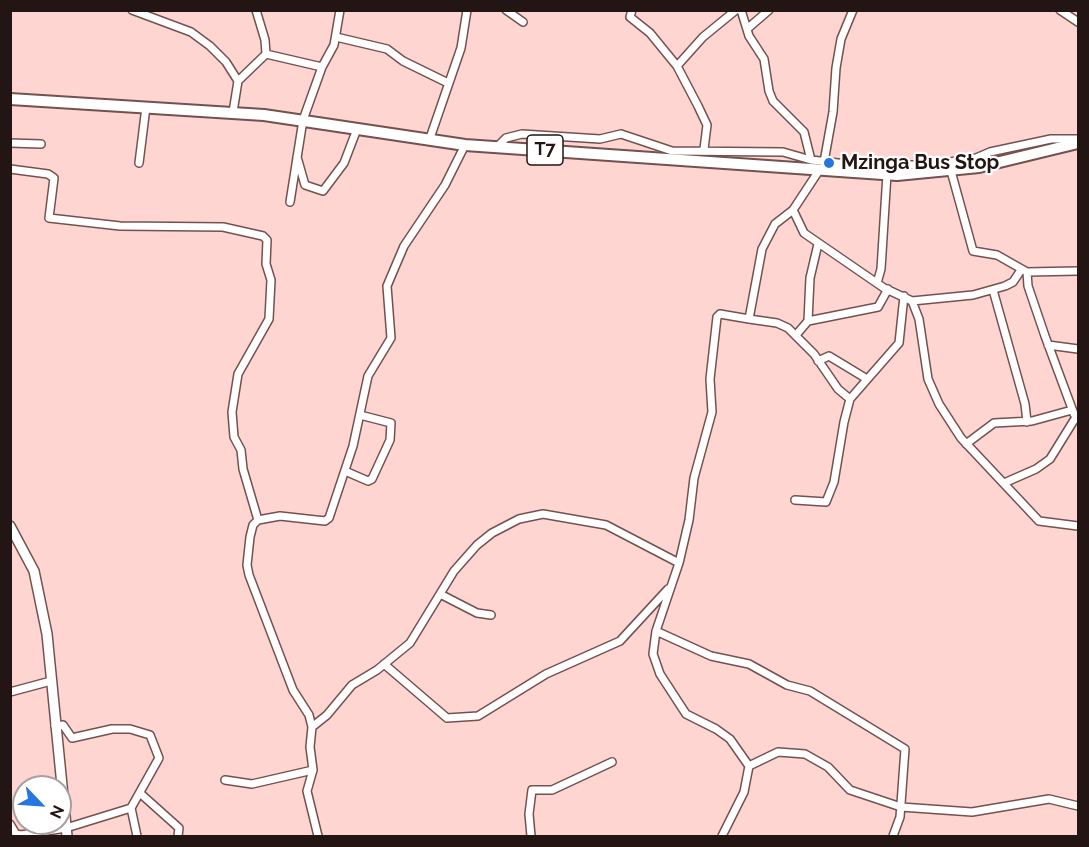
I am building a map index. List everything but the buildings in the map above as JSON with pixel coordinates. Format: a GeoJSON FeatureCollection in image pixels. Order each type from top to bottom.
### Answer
{"type":"FeatureCollection","features":[{"type":"Feature","properties":{"kind":"highway","name":"T7"},"geometry":{"type":"LineString","coordinates":[[10,99],[233,112],[430,138],[465,145],[822,165],[887,174],[951,171],[979,167],[1078,141]]}},
{"type":"Feature","properties":{"kind":"main road"},"geometry":{"type":"LineString","coordinates":[[10,526],[34,571],[47,634],[61,775]]}},
{"type":"Feature","properties":{"kind":"street"},"geometry":{"type":"LineString","coordinates":[[132,10],[200,37],[226,62],[238,81]]}},
{"type":"Feature","properties":{"kind":"street"},"geometry":{"type":"LineString","coordinates":[[256,10],[265,40],[266,54]]}},
{"type":"Feature","properties":{"kind":"street"},"geometry":{"type":"LineString","coordinates":[[290,202],[303,120],[322,67],[336,37],[340,10]]}},
{"type":"Feature","properties":{"kind":"street"},"geometry":{"type":"LineString","coordinates":[[430,138],[461,48],[467,10]]}},
{"type":"Feature","properties":{"kind":"street"},"geometry":{"type":"LineString","coordinates":[[506,10],[523,22]]}},
{"type":"Feature","properties":{"kind":"street"},"geometry":{"type":"LineString","coordinates":[[632,10],[630,17],[650,33],[677,66],[707,125],[704,149]]}},
{"type":"Feature","properties":{"kind":"street"},"geometry":{"type":"LineString","coordinates":[[677,66],[704,37],[738,10],[764,59],[769,91],[773,101],[804,132],[811,160]]}},
{"type":"Feature","properties":{"kind":"street"},"geometry":{"type":"LineString","coordinates":[[747,29],[769,10]]}},
{"type":"Feature","properties":{"kind":"street"},"geometry":{"type":"LineString","coordinates":[[749,319],[762,249],[775,224],[793,210],[822,165],[833,112],[836,68],[843,32],[853,10]]}},
{"type":"Feature","properties":{"kind":"street"},"geometry":{"type":"LineString","coordinates":[[1060,10],[1078,22]]}},
{"type":"Feature","properties":{"kind":"street"},"geometry":{"type":"LineString","coordinates":[[336,37],[387,49],[403,61],[448,83]]}},
{"type":"Feature","properties":{"kind":"street"},"geometry":{"type":"LineString","coordinates":[[233,112],[238,81],[266,54]]}},
{"type":"Feature","properties":{"kind":"street"},"geometry":{"type":"LineString","coordinates":[[266,54],[322,67]]}},
{"type":"Feature","properties":{"kind":"street"},"geometry":{"type":"LineString","coordinates":[[139,163],[146,107]]}},
{"type":"Feature","properties":{"kind":"street"},"geometry":{"type":"LineString","coordinates":[[297,157],[305,185],[323,191],[344,162],[357,129]]}},
{"type":"Feature","properties":{"kind":"street"},"geometry":{"type":"LineString","coordinates":[[498,146],[506,138],[522,134],[600,139],[621,134],[672,151],[704,149],[783,152],[822,165],[931,165],[976,158],[990,152],[1051,139],[1078,141]]}},
{"type":"Feature","properties":{"kind":"street"},"geometry":{"type":"LineString","coordinates":[[10,143],[41,144]]}},
{"type":"Feature","properties":{"kind":"street"},"geometry":{"type":"LineString","coordinates":[[258,520],[284,516],[327,520],[345,471],[371,367],[391,338],[387,286],[404,246],[445,186],[465,145]]}},
{"type":"Feature","properties":{"kind":"street"},"geometry":{"type":"LineString","coordinates":[[10,169],[48,174],[54,178],[49,218],[120,226],[223,227],[263,236],[267,240],[266,264],[271,280],[269,319],[238,374],[232,412],[234,437],[241,450],[243,469],[258,520],[250,537],[247,565],[249,574],[293,690],[309,715],[312,727],[310,747],[313,770],[307,791],[318,837]]}},
{"type":"Feature","properties":{"kind":"street"},"geometry":{"type":"LineString","coordinates":[[951,171],[972,251],[998,255],[1024,271],[1078,271]]}},
{"type":"Feature","properties":{"kind":"street"},"geometry":{"type":"LineString","coordinates":[[877,283],[882,269],[887,174]]}},
{"type":"Feature","properties":{"kind":"street"},"geometry":{"type":"LineString","coordinates":[[793,210],[804,233],[818,244],[888,290],[912,301],[919,319],[928,379],[939,404],[966,444],[1039,521],[1078,526]]}},
{"type":"Feature","properties":{"kind":"street"},"geometry":{"type":"LineString","coordinates":[[808,321],[810,278],[818,244]]}},
{"type":"Feature","properties":{"kind":"street"},"geometry":{"type":"LineString","coordinates":[[912,301],[973,295],[993,290],[1009,284],[1024,271]]}},
{"type":"Feature","properties":{"kind":"street"},"geometry":{"type":"LineString","coordinates":[[1024,271],[1048,345],[1076,415]]}},
{"type":"Feature","properties":{"kind":"street"},"geometry":{"type":"LineString","coordinates":[[796,334],[808,321],[878,307],[888,290]]}},
{"type":"Feature","properties":{"kind":"street"},"geometry":{"type":"LineString","coordinates":[[993,290],[1025,404],[1027,422]]}},
{"type":"Feature","properties":{"kind":"street"},"geometry":{"type":"LineString","coordinates":[[795,500],[826,502],[834,482],[843,422],[850,399],[899,343],[904,296]]}},
{"type":"Feature","properties":{"kind":"street"},"geometry":{"type":"LineString","coordinates":[[722,837],[744,792],[749,766],[729,739],[716,729],[686,714],[655,664],[656,631],[679,563],[689,520],[694,478],[712,412],[710,378],[717,317],[720,314],[777,323],[796,334],[829,379],[850,399]]}},
{"type":"Feature","properties":{"kind":"street"},"geometry":{"type":"LineString","coordinates":[[1048,345],[1078,349]]}},
{"type":"Feature","properties":{"kind":"street"},"geometry":{"type":"LineString","coordinates":[[818,361],[829,356],[867,379]]}},
{"type":"Feature","properties":{"kind":"street"},"geometry":{"type":"LineString","coordinates":[[345,471],[368,481],[372,479],[390,440],[391,423],[360,415]]}},
{"type":"Feature","properties":{"kind":"street"},"geometry":{"type":"LineString","coordinates":[[966,444],[994,423],[1027,422],[1076,415]]}},
{"type":"Feature","properties":{"kind":"street"},"geometry":{"type":"LineString","coordinates":[[1004,483],[1050,459],[1076,415]]}},
{"type":"Feature","properties":{"kind":"street"},"geometry":{"type":"LineString","coordinates":[[312,727],[327,715],[347,690],[384,664],[417,635],[454,571],[487,536],[519,519],[543,514],[606,525],[679,563]]}},
{"type":"Feature","properties":{"kind":"street"},"geometry":{"type":"LineString","coordinates":[[384,664],[447,718],[478,716],[546,674],[620,641],[670,587]]}},
{"type":"Feature","properties":{"kind":"street"},"geometry":{"type":"LineString","coordinates":[[440,594],[477,613],[491,615]]}},
{"type":"Feature","properties":{"kind":"street"},"geometry":{"type":"LineString","coordinates":[[656,631],[711,656],[749,664],[787,685],[810,691],[905,749],[901,807],[892,837]]}},
{"type":"Feature","properties":{"kind":"street"},"geometry":{"type":"LineString","coordinates":[[10,692],[51,681]]}},
{"type":"Feature","properties":{"kind":"street"},"geometry":{"type":"LineString","coordinates":[[55,726],[63,725],[72,738],[112,729],[148,734],[159,758],[141,794],[131,808],[72,830]]}},
{"type":"Feature","properties":{"kind":"street"},"geometry":{"type":"LineString","coordinates":[[749,766],[778,752],[805,754],[828,767],[850,790],[901,807],[972,812],[1049,800],[1078,806]]}},
{"type":"Feature","properties":{"kind":"street"},"geometry":{"type":"LineString","coordinates":[[531,837],[532,790],[552,790],[612,762]]}},
{"type":"Feature","properties":{"kind":"street"},"geometry":{"type":"LineString","coordinates":[[225,780],[252,784],[313,770]]}},
{"type":"Feature","properties":{"kind":"street"},"geometry":{"type":"LineString","coordinates":[[141,794],[179,828],[178,837]]}},
{"type":"Feature","properties":{"kind":"street"},"geometry":{"type":"LineString","coordinates":[[131,808],[137,837]]}},
{"type":"Feature","properties":{"kind":"place","name":"Mzinga Bus Stop"},"geometry":{"type":"Point","coordinates":[829,163]}}]}
